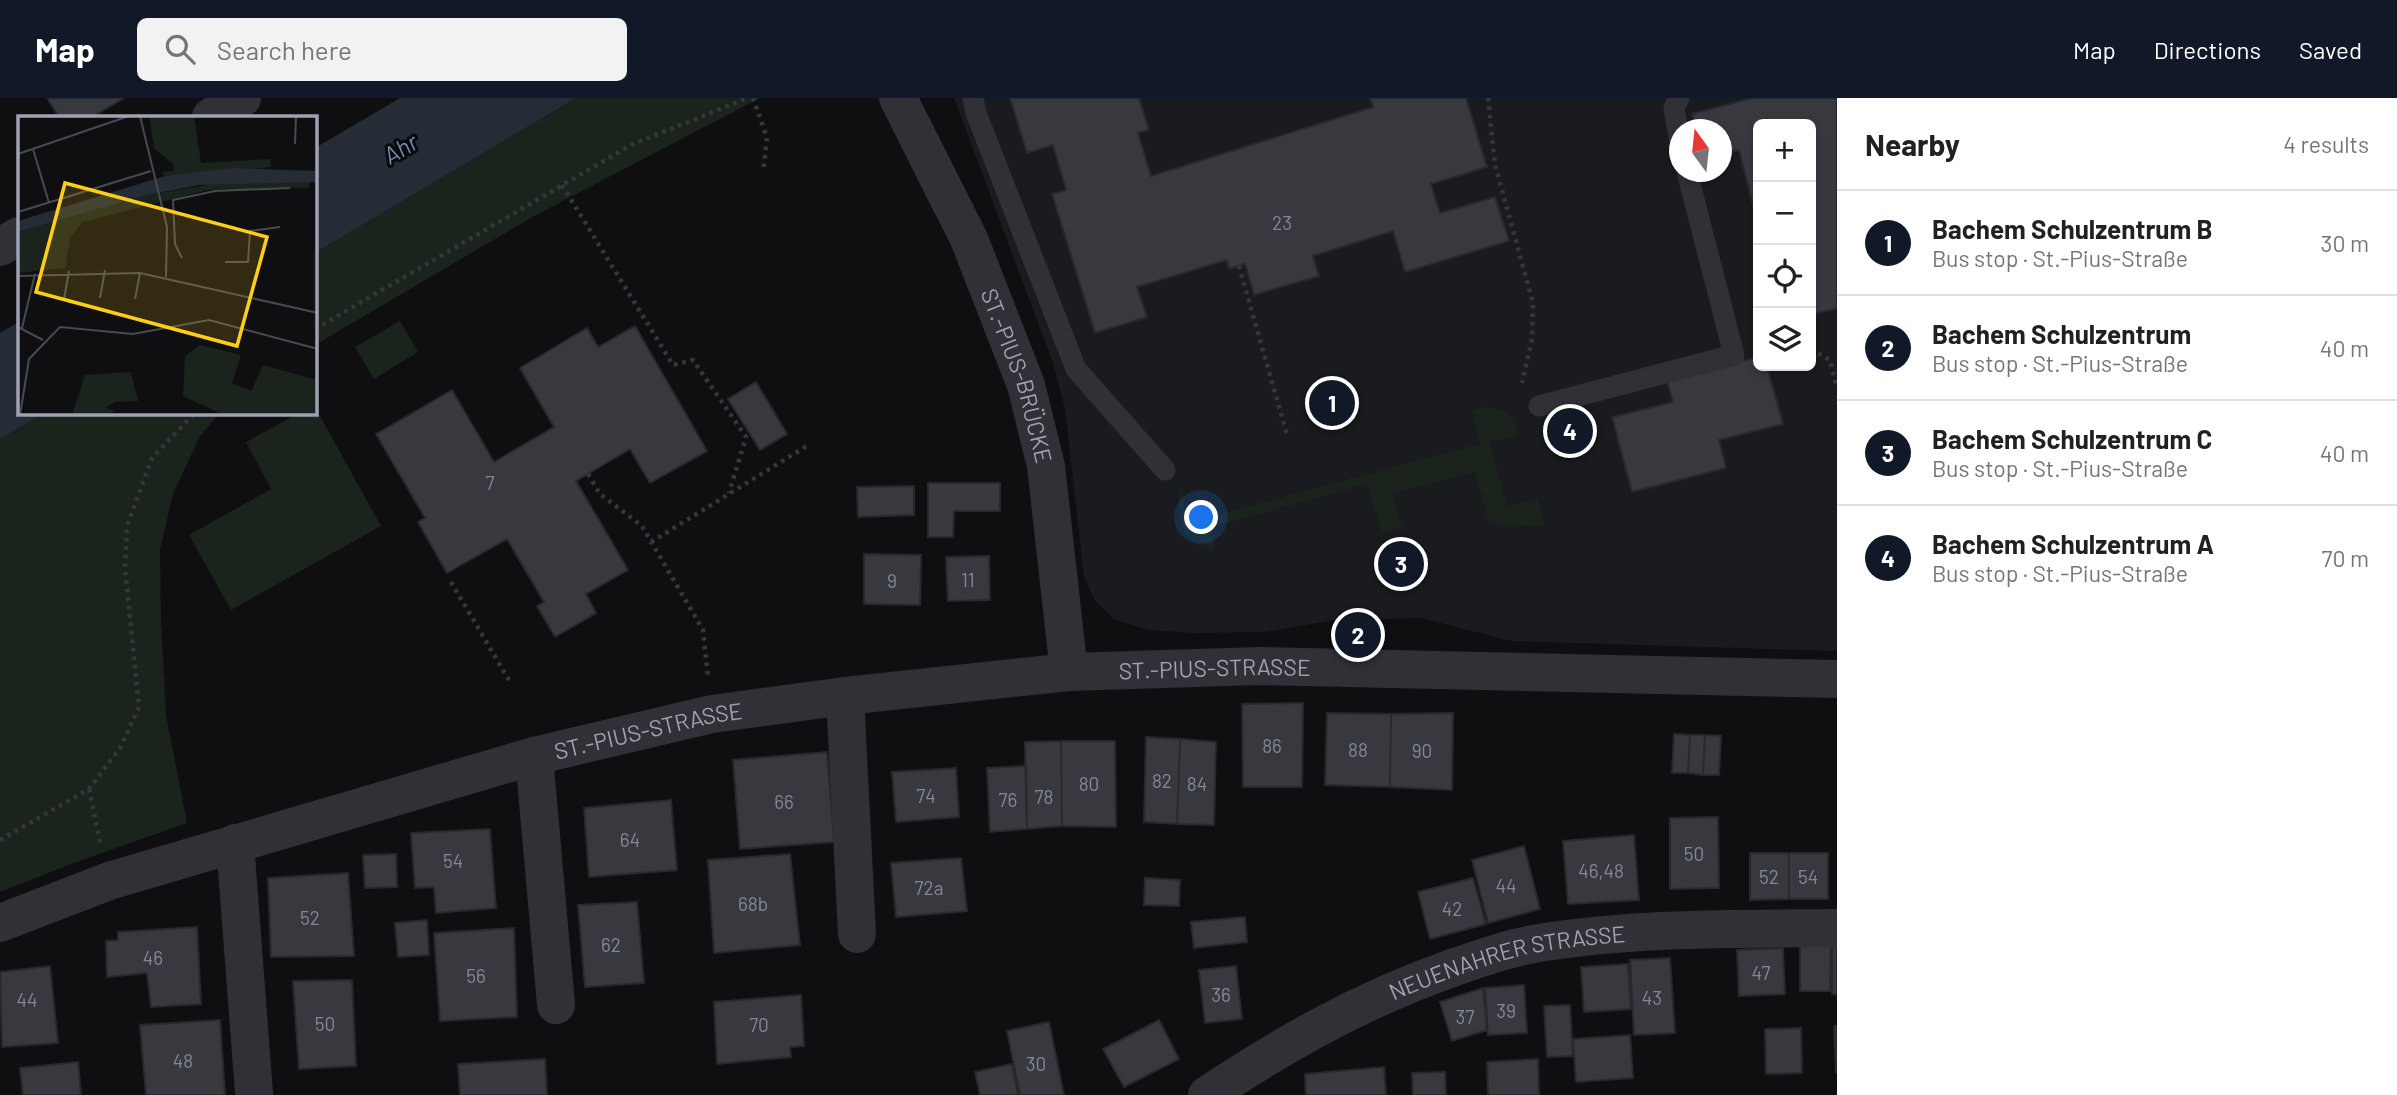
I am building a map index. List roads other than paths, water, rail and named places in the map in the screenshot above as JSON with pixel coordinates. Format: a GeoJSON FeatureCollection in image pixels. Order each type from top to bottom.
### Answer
{"type":"FeatureCollection","features":[{"type":"Feature","properties":{"kind":"street"},"geometry":{"type":"LineString","coordinates":[[213,116],[242,98]]}},
{"type":"Feature","properties":{"kind":"street","name":"ST.-PIUS-BRÜCKE"},"geometry":{"type":"LineString","coordinates":[[898,98],[969,239],[1026,385],[1046,466],[1069,672]]}},
{"type":"Feature","properties":{"kind":"street"},"geometry":{"type":"LineString","coordinates":[[0,247],[18,237]]}},
{"type":"Feature","properties":{"kind":"street","name":"ST.-PIUS-STRASSE"},"geometry":{"type":"LineString","coordinates":[[0,923],[109,881],[534,756],[712,714],[845,696],[1069,672],[1259,666],[1837,679]]}},
{"type":"Feature","properties":{"kind":"street"},"geometry":{"type":"LineString","coordinates":[[845,696],[857,934]]}},
{"type":"Feature","properties":{"kind":"street","name":"ST.-PIUS-STRASSE"},"geometry":{"type":"LineString","coordinates":[[534,756],[556,1005]]}},
{"type":"Feature","properties":{"kind":"street"},"geometry":{"type":"LineString","coordinates":[[235,843],[254,1093]]}},
{"type":"Feature","properties":{"kind":"street","name":"NEUENAHRER STRASSE"},"geometry":{"type":"LineString","coordinates":[[1207,1095],[1311,1029],[1356,1006],[1412,982],[1493,954],[1538,943],[1668,930],[1837,928]]}},
{"type":"Feature","properties":{"kind":"lane"},"geometry":{"type":"LineString","coordinates":[[973,98],[976,113],[1076,369],[1165,470]]}},
{"type":"Feature","properties":{"kind":"lane"},"geometry":{"type":"LineString","coordinates":[[1676,119],[1674,108],[1679,98]]}},
{"type":"Feature","properties":{"kind":"lane"},"geometry":{"type":"LineString","coordinates":[[1539,406],[1734,355],[1690,182]]}},
{"type":"Feature","properties":{"kind":"water","name":"Ahr"},"geometry":{"type":"Polygon","coordinates":[[[400,98],[576,98],[317,252],[317,147],[400,98]]]}},
{"type":"Feature","properties":{"kind":"water"},"geometry":{"type":"Polygon","coordinates":[[[18,323],[18,415],[41,415],[0,439],[0,333],[18,323]]]}},
{"type":"Feature","properties":{"kind":"place","name":"Bachem Schulzentrum B"},"geometry":{"type":"Point","coordinates":[1332,403]}},
{"type":"Feature","properties":{"kind":"place","name":"Bachem Schulzentrum A"},"geometry":{"type":"Point","coordinates":[1570,431]}},
{"type":"Feature","properties":{"kind":"place","name":"Bachem Schulzentrum C"},"geometry":{"type":"Point","coordinates":[1401,564]}},
{"type":"Feature","properties":{"kind":"place","name":"Bachem Schulzentrum"},"geometry":{"type":"Point","coordinates":[1358,635]}}]}
